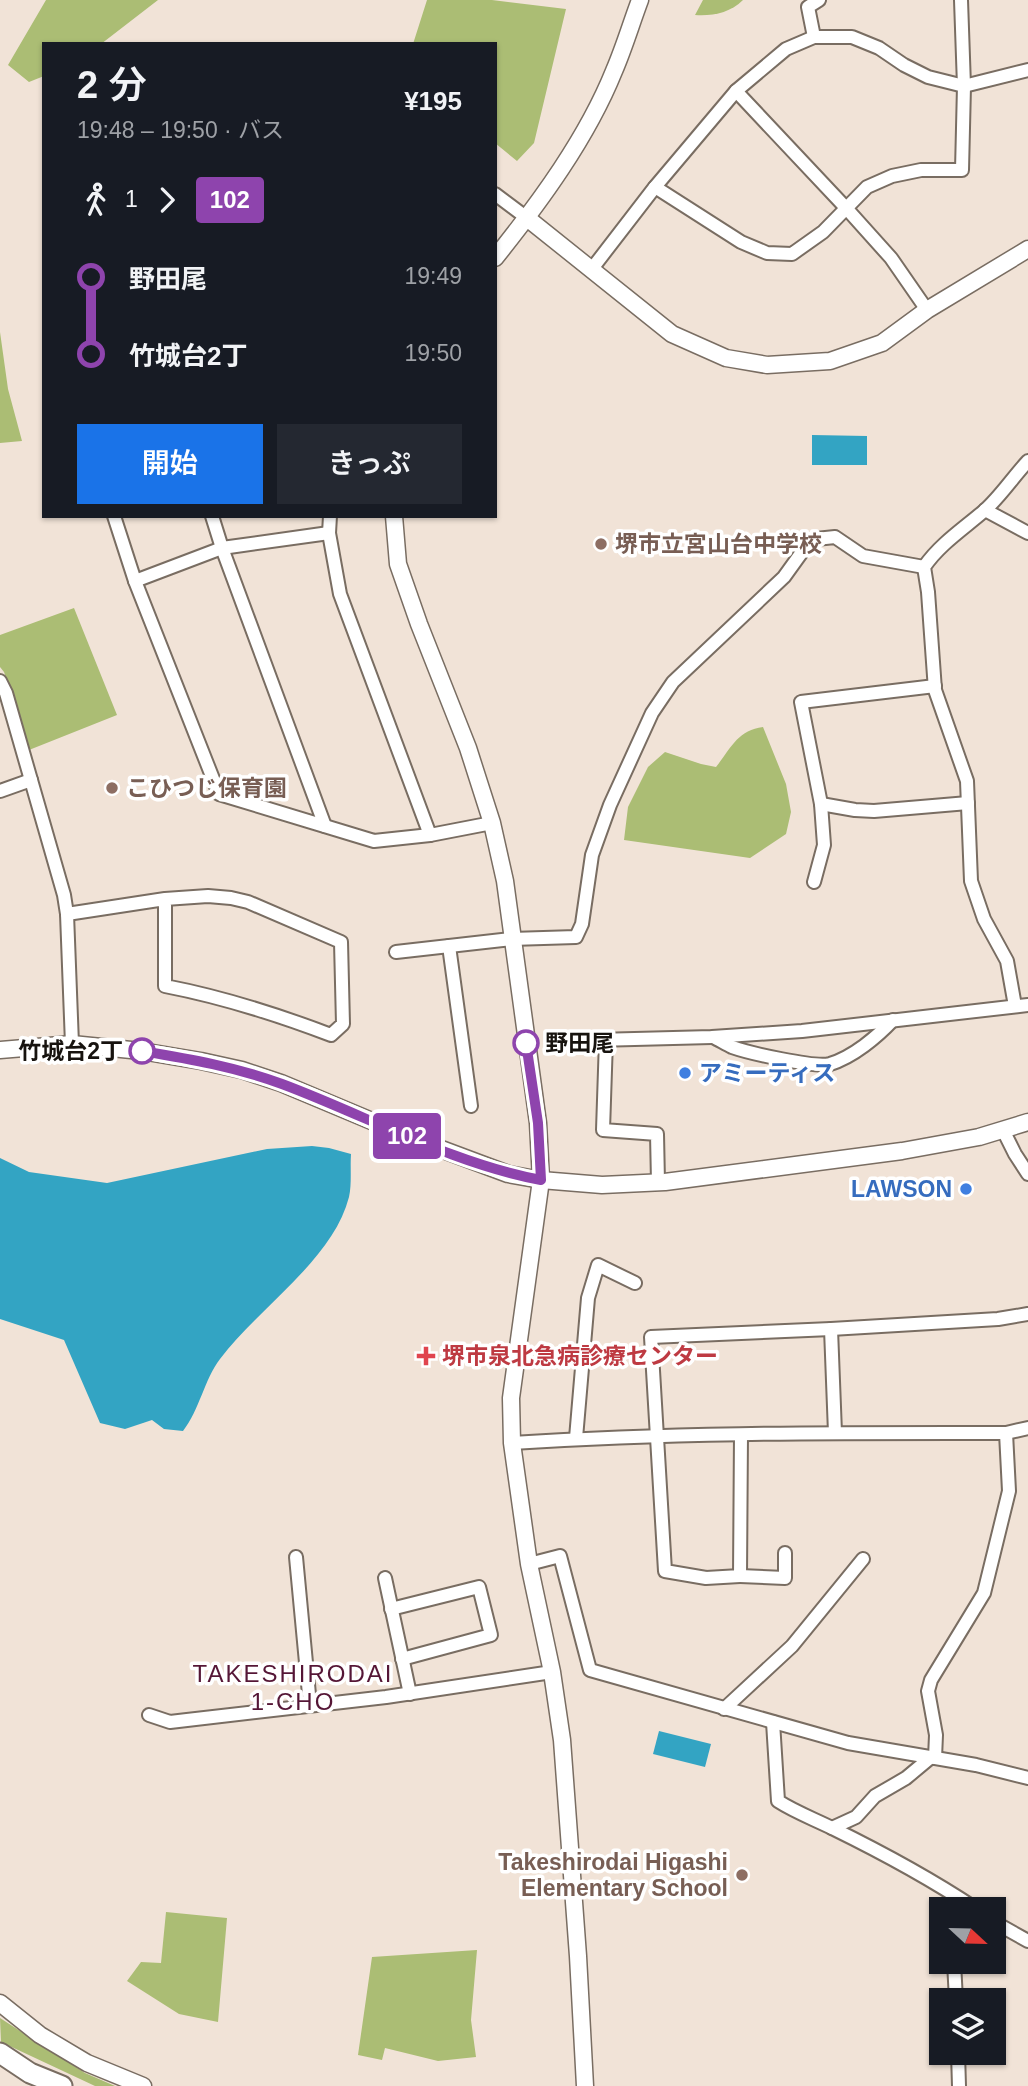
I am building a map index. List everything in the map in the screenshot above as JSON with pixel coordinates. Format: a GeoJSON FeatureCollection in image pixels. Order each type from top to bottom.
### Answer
{"type":"FeatureCollection","features":[{"type":"Feature","properties":{"kind":"main road"},"geometry":{"type":"LineString","coordinates":[[0,2053],[30,2073]]}},
{"type":"Feature","properties":{"kind":"main road"},"geometry":{"type":"LineString","coordinates":[[0,2060],[62,2086]]}},
{"type":"Feature","properties":{"kind":"street"},"geometry":{"type":"LineString","coordinates":[[497,256],[527,218],[583,134],[614,73],[640,0]]}},
{"type":"Feature","properties":{"kind":"street"},"geometry":{"type":"LineString","coordinates":[[814,37],[808,7],[819,0]]}},
{"type":"Feature","properties":{"kind":"street"},"geometry":{"type":"LineString","coordinates":[[655,187],[741,242],[767,253],[792,254],[823,232],[867,187],[892,176],[921,170],[961,170],[964,86],[961,0]]}},
{"type":"Feature","properties":{"kind":"street"},"geometry":{"type":"LineString","coordinates":[[591,270],[655,187],[736,91],[786,48],[814,37],[852,37],[879,48],[928,77],[964,86],[1028,71]]}},
{"type":"Feature","properties":{"kind":"street"},"geometry":{"type":"LineString","coordinates":[[736,91],[891,258],[927,310]]}},
{"type":"Feature","properties":{"kind":"street"},"geometry":{"type":"LineString","coordinates":[[497,196],[672,334],[726,358],[767,365],[830,361],[882,343],[927,310],[1028,249]]}},
{"type":"Feature","properties":{"kind":"street"},"geometry":{"type":"LineString","coordinates":[[923,567],[947,541],[985,510],[1028,461]]}},
{"type":"Feature","properties":{"kind":"street"},"geometry":{"type":"LineString","coordinates":[[985,510],[1028,533]]}},
{"type":"Feature","properties":{"kind":"street"},"geometry":{"type":"LineString","coordinates":[[115,518],[135,581],[219,794],[374,841],[430,835],[492,823]]}},
{"type":"Feature","properties":{"kind":"street"},"geometry":{"type":"LineString","coordinates":[[213,518],[325,826]]}},
{"type":"Feature","properties":{"kind":"street"},"geometry":{"type":"LineString","coordinates":[[330,518],[329,533],[340,594],[430,835]]}},
{"type":"Feature","properties":{"kind":"street"},"geometry":{"type":"LineString","coordinates":[[394,518],[398,564],[468,748],[492,823],[505,881],[538,1123],[541,1180],[512,1398],[512,1443],[528,1564],[552,1672],[562,1740],[578,1942],[585,2086]]}},
{"type":"Feature","properties":{"kind":"street"},"geometry":{"type":"LineString","coordinates":[[135,581],[222,548],[329,533]]}},
{"type":"Feature","properties":{"kind":"street"},"geometry":{"type":"LineString","coordinates":[[396,953],[511,939],[576,937],[582,924],[592,855],[610,805],[652,713],[673,682],[784,577],[802,552],[816,539],[835,537],[863,555],[923,567]]}},
{"type":"Feature","properties":{"kind":"street"},"geometry":{"type":"LineString","coordinates":[[557,1041],[712,1037],[802,1031],[1022,1005],[1007,961],[985,919],[971,881],[967,781],[935,686],[928,592],[923,567]]}},
{"type":"Feature","properties":{"kind":"street"},"geometry":{"type":"LineString","coordinates":[[0,681],[6,692],[64,895],[72,1044]]}},
{"type":"Feature","properties":{"kind":"street"},"geometry":{"type":"LineString","coordinates":[[814,882],[824,845],[821,804],[801,702],[935,686]]}},
{"type":"Feature","properties":{"kind":"street"},"geometry":{"type":"LineString","coordinates":[[0,791],[31,780]]}},
{"type":"Feature","properties":{"kind":"street"},"geometry":{"type":"LineString","coordinates":[[821,804],[874,811],[968,803]]}},
{"type":"Feature","properties":{"kind":"street"},"geometry":{"type":"LineString","coordinates":[[67,914],[164,899],[208,896],[248,902],[341,942],[343,1024],[331,1035],[275,1013],[165,986],[164,899]]}},
{"type":"Feature","properties":{"kind":"street"},"geometry":{"type":"LineString","coordinates":[[449,946],[471,1107]]}},
{"type":"Feature","properties":{"kind":"street"},"geometry":{"type":"LineString","coordinates":[[712,1037],[733,1047],[816,1066],[831,1064],[848,1055],[881,1033],[893,1020]]}},
{"type":"Feature","properties":{"kind":"street"},"geometry":{"type":"LineString","coordinates":[[606,1040],[603,1130],[657,1134],[658,1182]]}},
{"type":"Feature","properties":{"kind":"street"},"geometry":{"type":"LineString","coordinates":[[0,1050],[72,1044],[141,1051],[242,1070],[508,1174],[541,1180],[602,1185],[658,1182],[902,1151],[1003,1130],[1028,1122]]}},
{"type":"Feature","properties":{"kind":"street"},"geometry":{"type":"LineString","coordinates":[[1003,1130],[1028,1174]]}},
{"type":"Feature","properties":{"kind":"street"},"geometry":{"type":"LineString","coordinates":[[576,1438],[588,1298],[598,1265],[635,1283]]}},
{"type":"Feature","properties":{"kind":"street"},"geometry":{"type":"LineString","coordinates":[[785,1553],[785,1578],[706,1578],[665,1571],[650,1337],[831,1329],[1028,1314]]}},
{"type":"Feature","properties":{"kind":"street"},"geometry":{"type":"LineString","coordinates":[[831,1329],[835,1433]]}},
{"type":"Feature","properties":{"kind":"street"},"geometry":{"type":"LineString","coordinates":[[512,1443],[576,1438],[1006,1433],[1028,1428]]}},
{"type":"Feature","properties":{"kind":"street"},"geometry":{"type":"LineString","coordinates":[[832,1828],[856,1817],[876,1796],[933,1758],[936,1735],[928,1691],[931,1680],[984,1593],[1009,1491],[1006,1433]]}},
{"type":"Feature","properties":{"kind":"street"},"geometry":{"type":"LineString","coordinates":[[740,1576],[741,1435]]}},
{"type":"Feature","properties":{"kind":"street"},"geometry":{"type":"LineString","coordinates":[[296,1556],[310,1705]]}},
{"type":"Feature","properties":{"kind":"street"},"geometry":{"type":"LineString","coordinates":[[528,1564],[560,1556],[590,1670],[849,1743],[976,1765],[1028,1778]]}},
{"type":"Feature","properties":{"kind":"street"},"geometry":{"type":"LineString","coordinates":[[724,1709],[792,1646],[863,1559]]}},
{"type":"Feature","properties":{"kind":"street"},"geometry":{"type":"LineString","coordinates":[[384,1578],[410,1694]]}},
{"type":"Feature","properties":{"kind":"street"},"geometry":{"type":"LineString","coordinates":[[391,1609],[479,1587],[491,1635],[402,1659]]}},
{"type":"Feature","properties":{"kind":"street"},"geometry":{"type":"LineString","coordinates":[[149,1715],[170,1721],[410,1694],[552,1672]]}},
{"type":"Feature","properties":{"kind":"street"},"geometry":{"type":"LineString","coordinates":[[773,1722],[778,1801],[957,1897]]}},
{"type":"Feature","properties":{"kind":"street"},"geometry":{"type":"LineString","coordinates":[[951,1893],[951,1897]]}},
{"type":"Feature","properties":{"kind":"street"},"geometry":{"type":"LineString","coordinates":[[1006,1929],[1028,1941]]}},
{"type":"Feature","properties":{"kind":"street"},"geometry":{"type":"LineString","coordinates":[[0,2003],[40,2035],[87,2063],[144,2086]]}},
{"type":"Feature","properties":{"kind":"street"},"geometry":{"type":"LineString","coordinates":[[958,2065],[959,2086]]}},
{"type":"Feature","properties":{"kind":"green space"},"geometry":{"type":"Polygon","coordinates":[[[46,0],[158,0],[104,42],[42,42],[42,77],[29,82],[8,65],[46,0]]]}},
{"type":"Feature","properties":{"kind":"green space"},"geometry":{"type":"Polygon","coordinates":[[[427,0],[492,0],[566,9],[534,143],[517,161],[497,145],[497,42],[414,42],[427,0]]]}},
{"type":"Feature","properties":{"kind":"green space"},"geometry":{"type":"Polygon","coordinates":[[[703,0],[743,0],[721,13],[695,15],[703,0]]]}},
{"type":"Feature","properties":{"kind":"green space"},"geometry":{"type":"Polygon","coordinates":[[[0,332],[8,389],[22,441],[0,443],[0,332]]]}},
{"type":"Feature","properties":{"kind":"green space"},"geometry":{"type":"Polygon","coordinates":[[[74,608],[117,715],[29,750],[11,692],[0,667],[0,635],[74,608]]]}},
{"type":"Feature","properties":{"kind":"green space"},"geometry":{"type":"Polygon","coordinates":[[[763,727],[786,784],[791,812],[786,834],[750,858],[624,840],[628,807],[648,767],[665,752],[716,767],[741,736],[763,727]]]}},
{"type":"Feature","properties":{"kind":"green space"},"geometry":{"type":"Polygon","coordinates":[[[166,1912],[227,1918],[218,2022],[179,2014],[127,1981],[141,1962],[161,1963],[166,1912]]]}},
{"type":"Feature","properties":{"kind":"green space"},"geometry":{"type":"Polygon","coordinates":[[[477,1950],[471,2020],[476,2057],[438,2061],[385,2048],[382,2060],[358,2055],[372,1957],[477,1950]]]}},
{"type":"Feature","properties":{"kind":"green space"},"geometry":{"type":"Polygon","coordinates":[[[0,2018],[85,2073],[115,2086],[95,2086],[1,2042],[0,2018]]]}},
{"type":"Feature","properties":{"kind":"water"},"geometry":{"type":"Polygon","coordinates":[[[812,435],[867,436],[867,465],[812,465],[812,435]]]}},
{"type":"Feature","properties":{"kind":"water"},"geometry":{"type":"Polygon","coordinates":[[[312,1146],[351,1154],[350,1192],[340,1220],[311,1262],[220,1359],[183,1431],[164,1429],[152,1420],[125,1429],[100,1423],[64,1340],[0,1319],[0,1158],[29,1172],[107,1183],[267,1149],[312,1146]]]}},
{"type":"Feature","properties":{"kind":"water"},"geometry":{"type":"Polygon","coordinates":[[[659,1731],[711,1744],[705,1767],[653,1754],[659,1731]]]}},
{"type":"Feature","properties":{"kind":"bus line","name":"102"},"geometry":{"type":"LineString","coordinates":[[142,1051],[242,1070],[281,1083],[465,1159],[508,1174],[541,1180],[538,1123],[526,1043]]}},
{"type":"Feature","properties":{"kind":"place","name":"堺市立宮山台中学校"},"geometry":{"type":"Point","coordinates":[601,544]}},
{"type":"Feature","properties":{"kind":"place","name":"こひつじ保育園"},"geometry":{"type":"Point","coordinates":[112,788]}},
{"type":"Feature","properties":{"kind":"place","name":"野田尾"},"geometry":{"type":"Point","coordinates":[526,1043]}},
{"type":"Feature","properties":{"kind":"place","name":"竹城台2丁"},"geometry":{"type":"Point","coordinates":[142,1051]}},
{"type":"Feature","properties":{"kind":"place","name":"アミーティス"},"geometry":{"type":"Point","coordinates":[685,1073]}},
{"type":"Feature","properties":{"kind":"place","name":"LAWSON"},"geometry":{"type":"Point","coordinates":[966,1189]}},
{"type":"Feature","properties":{"kind":"place","name":"堺市泉北急病診療センター"},"geometry":{"type":"Point","coordinates":[426,1356]}},
{"type":"Feature","properties":{"kind":"place","name":"Takeshirodai Higashi Elementary School"},"geometry":{"type":"Point","coordinates":[742,1875]}},
{"type":"Feature","properties":{"kind":"district","name":"TAKESHIRODAI 1-CHO"},"geometry":{"type":"Point","coordinates":[293,1687]}}]}
